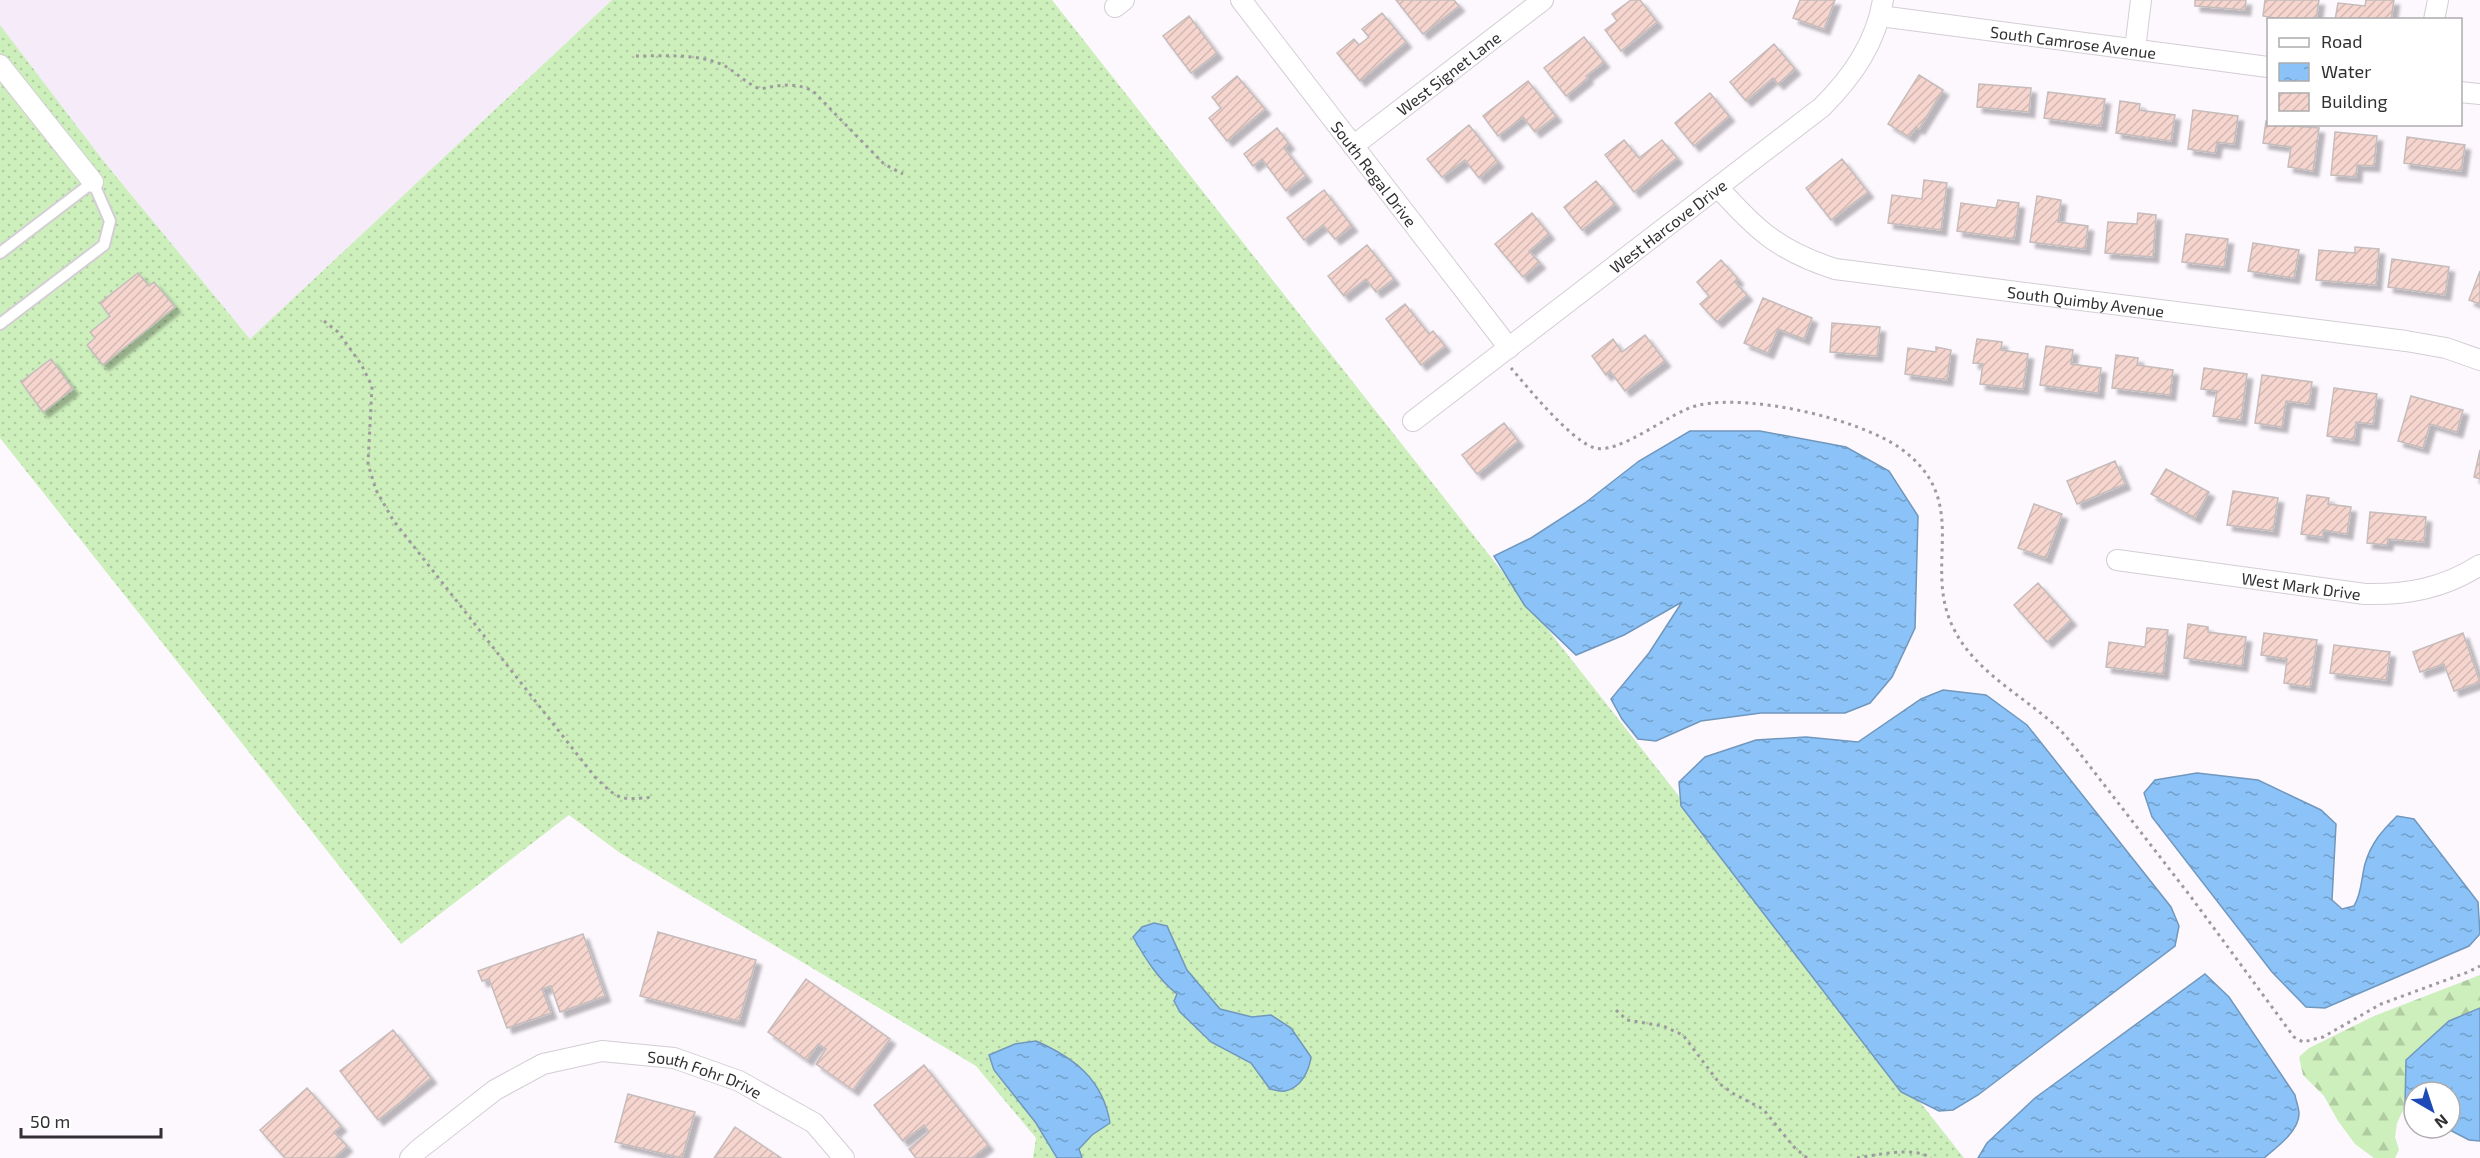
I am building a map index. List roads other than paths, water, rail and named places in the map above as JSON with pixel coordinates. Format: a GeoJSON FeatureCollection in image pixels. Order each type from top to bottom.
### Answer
{"type":"FeatureCollection","features":[{"type":"Feature","properties":{"kind":"street","name":"South Regal Drive"},"geometry":{"type":"LineString","coordinates":[[1241,0],[1505,351]]}},
{"type":"Feature","properties":{"kind":"street","name":"West Signet Lane"},"geometry":{"type":"LineString","coordinates":[[1353,146],[1543,0]]}},
{"type":"Feature","properties":{"kind":"street"},"geometry":{"type":"LineString","coordinates":[[2135,50],[2141,0]]}},
{"type":"Feature","properties":{"kind":"street"},"geometry":{"type":"LineString","coordinates":[[2434,18],[2438,0]]}},
{"type":"Feature","properties":{"kind":"street","name":"South Camrose Avenue"},"geometry":{"type":"LineString","coordinates":[[1881,8],[2135,50],[2267,67]]}},
{"type":"Feature","properties":{"kind":"street","name":"West Harcove Drive"},"geometry":{"type":"LineString","coordinates":[[1413,421],[1822,107],[1843,86],[1857,67],[1872,39],[1881,8]]}},
{"type":"Feature","properties":{"kind":"street"},"geometry":{"type":"LineString","coordinates":[[0,65],[93,182]]}},
{"type":"Feature","properties":{"kind":"street"},"geometry":{"type":"LineString","coordinates":[[2462,92],[2480,94]]}},
{"type":"Feature","properties":{"kind":"street","name":"South Quimby Avenue"},"geometry":{"type":"LineString","coordinates":[[1718,187],[1776,244],[1807,260],[1835,269],[2406,341],[2446,348],[2480,360]]}},
{"type":"Feature","properties":{"kind":"street","name":"West Mark Drive"},"geometry":{"type":"LineString","coordinates":[[2117,560],[2365,594],[2394,595],[2418,592],[2445,584],[2480,565]]}},
{"type":"Feature","properties":{"kind":"street","name":"South Fohr Drive"},"geometry":{"type":"LineString","coordinates":[[410,1158],[495,1090],[543,1064],[602,1051],[674,1058],[739,1080],[814,1123],[844,1158]]}},
{"type":"Feature","properties":{"kind":"lane"},"geometry":{"type":"LineString","coordinates":[[0,254],[93,182],[110,222],[104,245],[0,324]]}},
{"type":"Feature","properties":{"kind":"water"},"geometry":{"type":"Polygon","coordinates":[[[1690,431],[1760,431],[1846,447],[1889,471],[1918,516],[1915,628],[1892,677],[1870,703],[1845,713],[1761,713],[1701,721],[1656,741],[1638,739],[1622,719],[1611,699],[1649,653],[1682,602],[1624,635],[1576,655],[1525,606],[1494,556],[1531,538],[1585,503],[1639,461],[1690,431]]]}},
{"type":"Feature","properties":{"kind":"water"},"geometry":{"type":"Polygon","coordinates":[[[1943,690],[1986,695],[2027,725],[2171,907],[2179,926],[2175,946],[1978,1095],[1953,1110],[1939,1111],[1901,1092],[1681,806],[1679,782],[1705,757],[1756,740],[1806,737],[1858,742],[1921,699],[1943,690]]]}},
{"type":"Feature","properties":{"kind":"water"},"geometry":{"type":"Polygon","coordinates":[[[2197,773],[2258,780],[2321,810],[2336,824],[2332,900],[2342,909],[2354,906],[2357,901],[2367,857],[2382,832],[2397,816],[2414,819],[2478,902],[2480,934],[2469,946],[2325,1008],[2306,1007],[2272,972],[2152,817],[2144,793],[2155,780],[2197,773]]]}},
{"type":"Feature","properties":{"kind":"water"},"geometry":{"type":"Polygon","coordinates":[[[1154,923],[1167,926],[1187,970],[1220,1009],[1252,1017],[1271,1015],[1291,1028],[1311,1057],[1300,1083],[1283,1091],[1270,1089],[1251,1063],[1211,1042],[1180,1012],[1174,1001],[1177,994],[1158,975],[1133,937],[1142,927],[1154,923]]]}},
{"type":"Feature","properties":{"kind":"water"},"geometry":{"type":"Polygon","coordinates":[[[2205,974],[2229,997],[2295,1095],[2299,1114],[2295,1127],[2286,1139],[2264,1158],[1978,1158],[1987,1143],[2035,1098],[2205,974]]]}},
{"type":"Feature","properties":{"kind":"water"},"geometry":{"type":"Polygon","coordinates":[[[2480,1008],[2480,1141],[2462,1136],[2462,1080],[2406,1080],[2406,1060],[2449,1021],[2480,1008]]]}},
{"type":"Feature","properties":{"kind":"water"},"geometry":{"type":"Polygon","coordinates":[[[1036,1041],[1075,1063],[1085,1072],[1101,1094],[1110,1123],[1092,1135],[1079,1149],[1082,1158],[1057,1158],[1036,1123],[994,1070],[989,1055],[1015,1044],[1036,1041]]]}}]}
